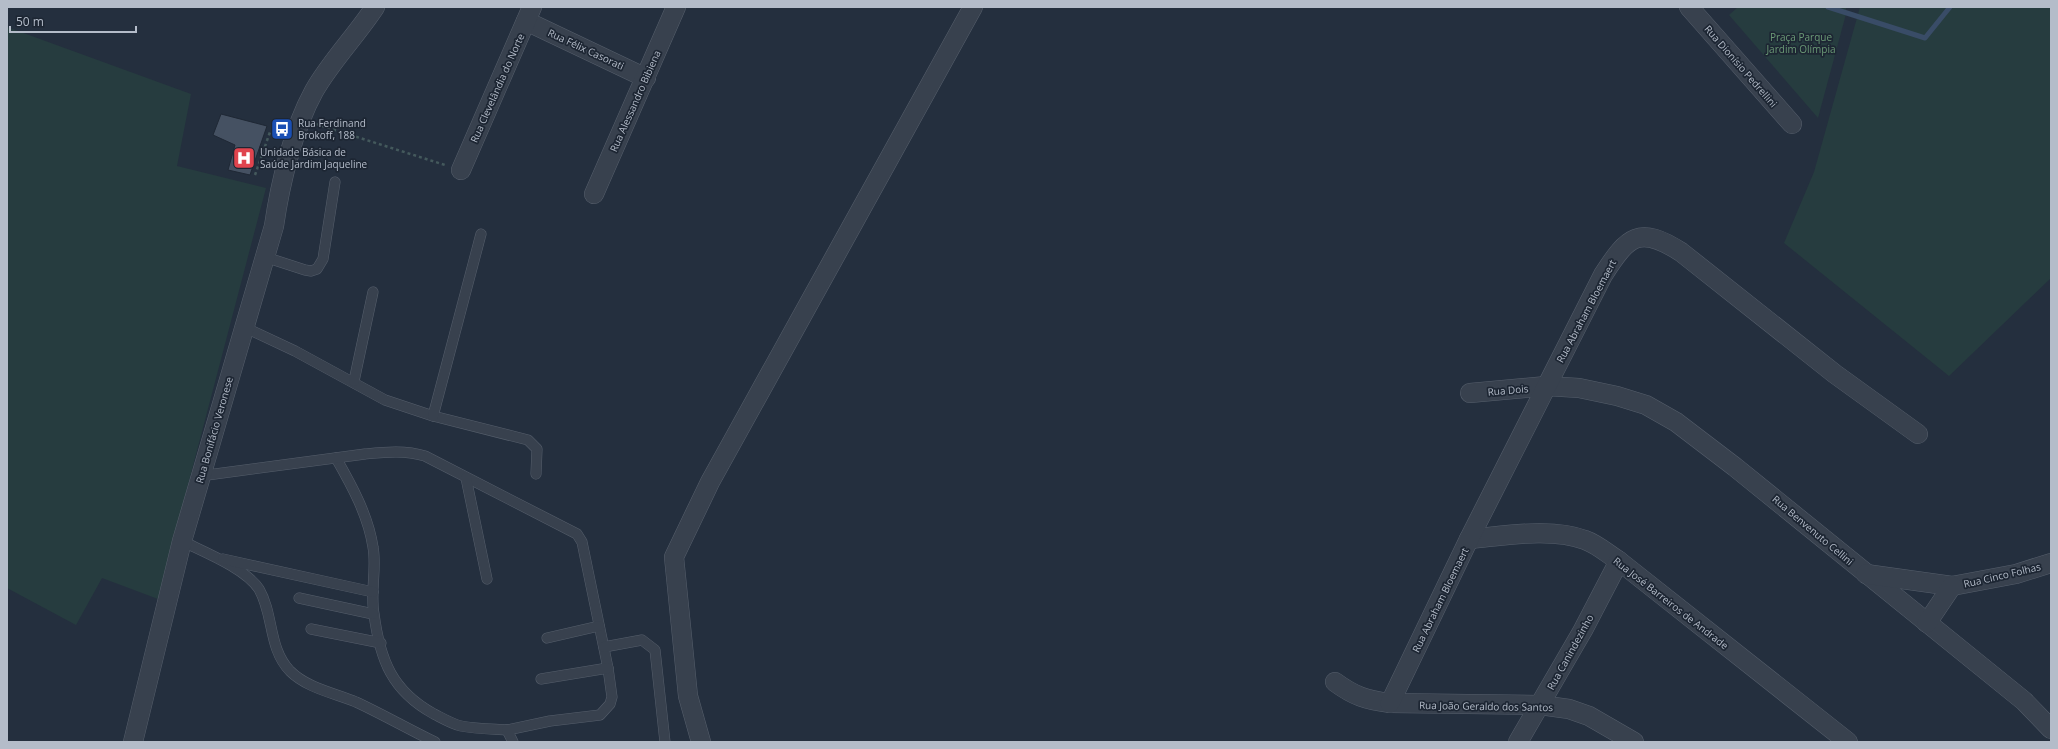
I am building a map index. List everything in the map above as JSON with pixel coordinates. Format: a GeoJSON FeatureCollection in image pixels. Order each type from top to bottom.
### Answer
{"type":"FeatureCollection","features":[{"type":"Feature","properties":{"kind":"street","name":"Rua Bonifácio Veronese"},"geometry":{"type":"LineString","coordinates":[[133,742],[182,541],[265,258],[274,226],[283,177],[301,119],[314,92],[375,7]]}},
{"type":"Feature","properties":{"kind":"street","name":"Rua Alessandro Bibiena"},"geometry":{"type":"LineString","coordinates":[[594,194],[676,7]]}},
{"type":"Feature","properties":{"kind":"street"},"geometry":{"type":"LineString","coordinates":[[701,742],[688,696],[674,557],[710,482],[972,7]]}},
{"type":"Feature","properties":{"kind":"street","name":"Rua Dionísio Pedrellini"},"geometry":{"type":"LineString","coordinates":[[1692,8],[1792,124]]}},
{"type":"Feature","properties":{"kind":"street","name":"Rua Félix Casorati"},"geometry":{"type":"LineString","coordinates":[[529,14],[646,78]]}},
{"type":"Feature","properties":{"kind":"street","name":"Rua Clevelândia do Norte"},"geometry":{"type":"LineString","coordinates":[[461,170],[529,14]]}},
{"type":"Feature","properties":{"kind":"street","name":"Rua Abraham Bloemaert"},"geometry":{"type":"LineString","coordinates":[[1390,703],[1469,539],[1603,275],[1619,250],[1629,241],[1637,238],[1658,238],[1681,252],[1835,374],[1918,434]]}},
{"type":"Feature","properties":{"kind":"street","name":"Rua Dois"},"geometry":{"type":"LineString","coordinates":[[1470,393],[1546,386]]}},
{"type":"Feature","properties":{"kind":"street","name":"Rua Benvenuto Cellini"},"geometry":{"type":"LineString","coordinates":[[1546,386],[1578,388],[1617,396],[1646,405],[1676,422],[1748,476],[1865,574],[2024,701],[2050,724]]}},
{"type":"Feature","properties":{"kind":"street","name":"Rua José Barreiros de Andrade"},"geometry":{"type":"LineString","coordinates":[[1469,539],[1541,534],[1567,534],[1586,540],[1619,561],[1848,742]]}},
{"type":"Feature","properties":{"kind":"street","name":"Rua Canindezinho"},"geometry":{"type":"LineString","coordinates":[[1518,742],[1583,630],[1619,561]]}},
{"type":"Feature","properties":{"kind":"street","name":"Rua Cinco Folhas"},"geometry":{"type":"LineString","coordinates":[[1865,574],[1952,586],[2016,574],[2051,563]]}},
{"type":"Feature","properties":{"kind":"street","name":"Rua Cinco Folhas"},"geometry":{"type":"LineString","coordinates":[[1927,623],[1952,586]]}},
{"type":"Feature","properties":{"kind":"street","name":"Rua João Geraldo dos Santos"},"geometry":{"type":"LineString","coordinates":[[1335,682],[1354,695],[1370,701],[1390,703],[1540,705],[1569,709],[1588,716],[1634,742]]}},
{"type":"Feature","properties":{"kind":"lane"},"geometry":{"type":"LineString","coordinates":[[265,258],[311,271],[321,264],[335,182]]}},
{"type":"Feature","properties":{"kind":"lane"},"geometry":{"type":"LineString","coordinates":[[433,416],[481,234]]}},
{"type":"Feature","properties":{"kind":"lane"},"geometry":{"type":"LineString","coordinates":[[354,381],[373,292]]}},
{"type":"Feature","properties":{"kind":"lane"},"geometry":{"type":"LineString","coordinates":[[244,327],[354,381],[385,400],[433,416],[531,441],[537,449],[536,474]]}},
{"type":"Feature","properties":{"kind":"lane"},"geometry":{"type":"LineString","coordinates":[[200,476],[336,458],[389,452],[414,453],[425,456],[569,530],[580,538],[608,668],[612,697],[610,704],[600,715],[550,721],[507,730],[460,726],[423,708],[407,696],[386,667],[374,614],[373,547],[358,498],[336,458]]}},
{"type":"Feature","properties":{"kind":"lane"},"geometry":{"type":"LineString","coordinates":[[466,478],[487,579]]}},
{"type":"Feature","properties":{"kind":"lane"},"geometry":{"type":"LineString","coordinates":[[182,541],[214,556],[251,580],[259,589],[264,601],[277,653],[290,671],[299,679],[355,702],[435,742]]}},
{"type":"Feature","properties":{"kind":"lane"},"geometry":{"type":"LineString","coordinates":[[214,556],[373,592]]}},
{"type":"Feature","properties":{"kind":"lane"},"geometry":{"type":"LineString","coordinates":[[299,598],[374,614]]}},
{"type":"Feature","properties":{"kind":"lane"},"geometry":{"type":"LineString","coordinates":[[547,638],[599,626]]}},
{"type":"Feature","properties":{"kind":"lane"},"geometry":{"type":"LineString","coordinates":[[311,629],[381,643]]}},
{"type":"Feature","properties":{"kind":"lane"},"geometry":{"type":"LineString","coordinates":[[604,647],[642,640],[655,650],[665,742]]}},
{"type":"Feature","properties":{"kind":"lane"},"geometry":{"type":"LineString","coordinates":[[541,679],[608,668]]}},
{"type":"Feature","properties":{"kind":"lane"},"geometry":{"type":"LineString","coordinates":[[507,730],[513,742]]}},
{"type":"Feature","properties":{"kind":"path"},"geometry":{"type":"LineString","coordinates":[[301,119],[461,170]]}},
{"type":"Feature","properties":{"kind":"path"},"geometry":{"type":"LineString","coordinates":[[255,175],[270,132],[275,132],[272,145]]}},
{"type":"Feature","properties":{"kind":"green space","name":"Praça Parque Jardim Olímpia"},"geometry":{"type":"Polygon","coordinates":[[[1738,7],[1846,7],[1846,14],[1818,118],[1729,15],[1738,7]]]}},
{"type":"Feature","properties":{"kind":"green space"},"geometry":{"type":"Polygon","coordinates":[[[1860,7],[2051,7],[2051,278],[1949,376],[1784,243],[1814,172],[1860,7]]]}},
{"type":"Feature","properties":{"kind":"green space"},"geometry":{"type":"Polygon","coordinates":[[[7,27],[191,94],[177,166],[266,188],[158,599],[102,578],[76,625],[7,588],[7,27]]]}},
{"type":"Feature","properties":{"kind":"building","name":"Unidade Básica de Saúde Jardim Jaqueline"},"geometry":{"type":"Polygon","coordinates":[[[221,114],[267,126],[250,175],[228,170],[235,145],[213,135],[221,114]]]}},
{"type":"Feature","properties":{"kind":"waterway"},"geometry":{"type":"LineString","coordinates":[[1828,7],[1925,38],[1950,7]]}},
{"type":"Feature","properties":{"kind":"place","name":"Rua Ferdinand Brokoff, 188"},"geometry":{"type":"Point","coordinates":[282,129]}},
{"type":"Feature","properties":{"kind":"place","name":"Unidade Básica de Saúde Jardim Jaqueline"},"geometry":{"type":"Point","coordinates":[244,158]}}]}
